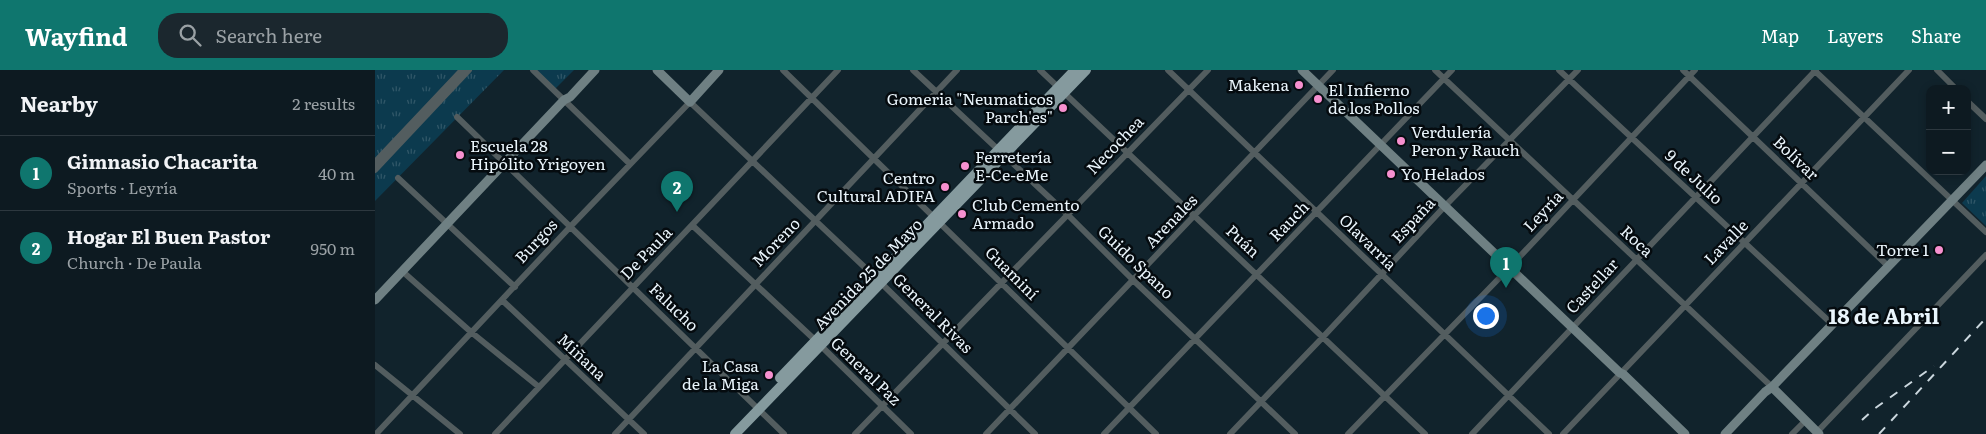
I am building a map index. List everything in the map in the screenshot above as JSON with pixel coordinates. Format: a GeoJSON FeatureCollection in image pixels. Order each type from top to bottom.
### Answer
{"type":"FeatureCollection","features":[{"type":"Feature","properties":{"kind":"main road"},"geometry":{"type":"LineString","coordinates":[[375,300],[564,100],[567,93],[589,70]]}},
{"type":"Feature","properties":{"kind":"main road"},"geometry":{"type":"LineString","coordinates":[[564,100],[570,97],[595,70]]}},
{"type":"Feature","properties":{"kind":"main road","name":"General Rivas"},"geometry":{"type":"LineString","coordinates":[[657,70],[690,102]]}},
{"type":"Feature","properties":{"kind":"main road","name":"Burgos"},"geometry":{"type":"LineString","coordinates":[[690,102],[719,70]]}},
{"type":"Feature","properties":{"kind":"main road","name":"Avenida 25 de Mayo"},"geometry":{"type":"LineString","coordinates":[[1061,90],[1075,70]]}},
{"type":"Feature","properties":{"kind":"main road","name":"Avenida 25 de Mayo"},"geometry":{"type":"LineString","coordinates":[[735,434],[756,408],[817,343],[879,281],[1061,90],[1086,70]]}},
{"type":"Feature","properties":{"kind":"main road"},"geometry":{"type":"LineString","coordinates":[[1302,70],[1685,434]]}},
{"type":"Feature","properties":{"kind":"main road"},"geometry":{"type":"LineString","coordinates":[[1725,434],[1833,325],[1986,165]]}},
{"type":"Feature","properties":{"kind":"main road"},"geometry":{"type":"LineString","coordinates":[[1620,373],[1620,377],[1678,434]]}},
{"type":"Feature","properties":{"kind":"main road"},"geometry":{"type":"LineString","coordinates":[[1731,434],[1772,387]]}},
{"type":"Feature","properties":{"kind":"main road","name":"Roca"},"geometry":{"type":"LineString","coordinates":[[1772,387],[1818,433]]}},
{"type":"Feature","properties":{"kind":"main road","name":"Avenida 25 de Mayo"},"geometry":{"type":"LineString","coordinates":[[727,434],[756,408]]}},
{"type":"Feature","properties":{"kind":"street"},"geometry":{"type":"LineString","coordinates":[[375,162],[462,70]]}},
{"type":"Feature","properties":{"kind":"street"},"geometry":{"type":"LineString","coordinates":[[375,170],[469,70]]}},
{"type":"Feature","properties":{"kind":"street"},"geometry":{"type":"LineString","coordinates":[[533,70],[630,164]]}},
{"type":"Feature","properties":{"kind":"street","name":"Guaminí"},"geometry":{"type":"LineString","coordinates":[[783,70],[1156,434]]}},
{"type":"Feature","properties":{"kind":"street","name":"De Paula"},"geometry":{"type":"LineString","coordinates":[[495,434],[838,70]]}},
{"type":"Feature","properties":{"kind":"street","name":"Guido Spano"},"geometry":{"type":"LineString","coordinates":[[913,70],[1067,214],[1133,280],[1295,434]]}},
{"type":"Feature","properties":{"kind":"street","name":"Moreno"},"geometry":{"type":"LineString","coordinates":[[615,434],[957,70]]}},
{"type":"Feature","properties":{"kind":"street","name":"Puán"},"geometry":{"type":"LineString","coordinates":[[1040,70],[1425,434]]}},
{"type":"Feature","properties":{"kind":"street","name":"Olavarría"},"geometry":{"type":"LineString","coordinates":[[1168,70],[1549,434]]}},
{"type":"Feature","properties":{"kind":"street","name":"Necochea"},"geometry":{"type":"LineString","coordinates":[[855,434],[1207,70]]}},
{"type":"Feature","properties":{"kind":"street","name":"Arenales"},"geometry":{"type":"LineString","coordinates":[[986,434],[1333,70]]}},
{"type":"Feature","properties":{"kind":"street","name":"Roca"},"geometry":{"type":"LineString","coordinates":[[1435,70],[1772,387]]}},
{"type":"Feature","properties":{"kind":"street","name":"Rauch"},"geometry":{"type":"LineString","coordinates":[[1105,434],[1452,70]]}},
{"type":"Feature","properties":{"kind":"street","name":"9 de Julio"},"geometry":{"type":"LineString","coordinates":[[1559,70],[1833,325]]}},
{"type":"Feature","properties":{"kind":"street","name":"España"},"geometry":{"type":"LineString","coordinates":[[1230,434],[1445,206],[1578,70]]}},
{"type":"Feature","properties":{"kind":"street","name":"Bolívar"},"geometry":{"type":"LineString","coordinates":[[1683,70],[1888,266]]}},
{"type":"Feature","properties":{"kind":"street","name":"Leyría"},"geometry":{"type":"LineString","coordinates":[[1348,434],[1509,268],[1695,70]]}},
{"type":"Feature","properties":{"kind":"street"},"geometry":{"type":"LineString","coordinates":[[1815,70],[1986,232]]}},
{"type":"Feature","properties":{"kind":"street","name":"Castellar"},"geometry":{"type":"LineString","coordinates":[[1472,434],[1815,70]]}},
{"type":"Feature","properties":{"kind":"street","name":"Lavalle"},"geometry":{"type":"LineString","coordinates":[[1563,434],[1909,70]]}},
{"type":"Feature","properties":{"kind":"street"},"geometry":{"type":"LineString","coordinates":[[1937,70],[1951,85]]}},
{"type":"Feature","properties":{"kind":"street","name":"General Rivas"},"geometry":{"type":"LineString","coordinates":[[690,102],[879,281],[1035,434]]}},
{"type":"Feature","properties":{"kind":"street","name":"Burgos"},"geometry":{"type":"LineString","coordinates":[[376,434],[569,227],[690,102]]}},
{"type":"Feature","properties":{"kind":"street"},"geometry":{"type":"LineString","coordinates":[[1971,104],[1986,119]]}},
{"type":"Feature","properties":{"kind":"street","name":"Falucho"},"geometry":{"type":"LineString","coordinates":[[457,117],[784,434]]}},
{"type":"Feature","properties":{"kind":"street"},"geometry":{"type":"LineString","coordinates":[[397,178],[515,287]]}},
{"type":"Feature","properties":{"kind":"street","name":"General Paz"},"geometry":{"type":"LineString","coordinates":[[692,225],[756,284],[911,434]]}},
{"type":"Feature","properties":{"kind":"street"},"geometry":{"type":"LineString","coordinates":[[1818,433],[1986,255]]}},
{"type":"Feature","properties":{"kind":"street"},"geometry":{"type":"LineString","coordinates":[[402,271],[471,332],[539,387]]}},
{"type":"Feature","properties":{"kind":"street","name":"Miñana"},"geometry":{"type":"LineString","coordinates":[[502,300],[644,434]]}},
{"type":"Feature","properties":{"kind":"street"},"geometry":{"type":"LineString","coordinates":[[375,365],[460,434]]}},
{"type":"Feature","properties":{"kind":"street"},"geometry":{"type":"LineString","coordinates":[[1792,434],[1805,420]]}},
{"type":"Feature","properties":{"kind":"green space"},"geometry":{"type":"Polygon","coordinates":[[[375,70],[504,70],[375,201],[375,70]]]}},
{"type":"Feature","properties":{"kind":"green space"},"geometry":{"type":"Polygon","coordinates":[[[535,70],[574,70],[555,89],[535,70]]]}},
{"type":"Feature","properties":{"kind":"green space"},"geometry":{"type":"Polygon","coordinates":[[[1986,176],[1986,226],[1962,203],[1986,176]]]}},
{"type":"Feature","properties":{"kind":"railway"},"geometry":{"type":"LineString","coordinates":[[1879,434],[1986,318]]}},
{"type":"Feature","properties":{"kind":"railway"},"geometry":{"type":"LineString","coordinates":[[1862,420],[1874,409],[1934,366]]}},
{"type":"Feature","properties":{"kind":"place","name":"Makena"},"geometry":{"type":"Point","coordinates":[1299,85]}},
{"type":"Feature","properties":{"kind":"place","name":"El Infierno de los Pollos"},"geometry":{"type":"Point","coordinates":[1318,99]}},
{"type":"Feature","properties":{"kind":"place","name":"Gomeria \"Neumaticos Parch'es\""},"geometry":{"type":"Point","coordinates":[1063,108]}},
{"type":"Feature","properties":{"kind":"place","name":"Verdulería Peron y Rauch"},"geometry":{"type":"Point","coordinates":[1401,141]}},
{"type":"Feature","properties":{"kind":"place","name":"Escuela 28 Hipólito Yrigoyen"},"geometry":{"type":"Point","coordinates":[460,155]}},
{"type":"Feature","properties":{"kind":"place","name":"Ferretería E-Ce-eMe"},"geometry":{"type":"Point","coordinates":[965,166]}},
{"type":"Feature","properties":{"kind":"place","name":"Yo Helados"},"geometry":{"type":"Point","coordinates":[1391,174]}},
{"type":"Feature","properties":{"kind":"place","name":"Centro Cultural ADIFA"},"geometry":{"type":"Point","coordinates":[945,187]}},
{"type":"Feature","properties":{"kind":"place","name":"Hogar El Buen Pastor"},"geometry":{"type":"Point","coordinates":[677,212]}},
{"type":"Feature","properties":{"kind":"place","name":"Club Cemento Armado"},"geometry":{"type":"Point","coordinates":[962,214]}},
{"type":"Feature","properties":{"kind":"place","name":"Torre 1"},"geometry":{"type":"Point","coordinates":[1939,250]}},
{"type":"Feature","properties":{"kind":"place","name":"Gimnasio Chacarita"},"geometry":{"type":"Point","coordinates":[1506,288]}},
{"type":"Feature","properties":{"kind":"place","name":"La Casa de la Miga"},"geometry":{"type":"Point","coordinates":[769,375]}},
{"type":"Feature","properties":{"kind":"district","name":"18 de Abril"},"geometry":{"type":"Point","coordinates":[1884,317]}}]}
